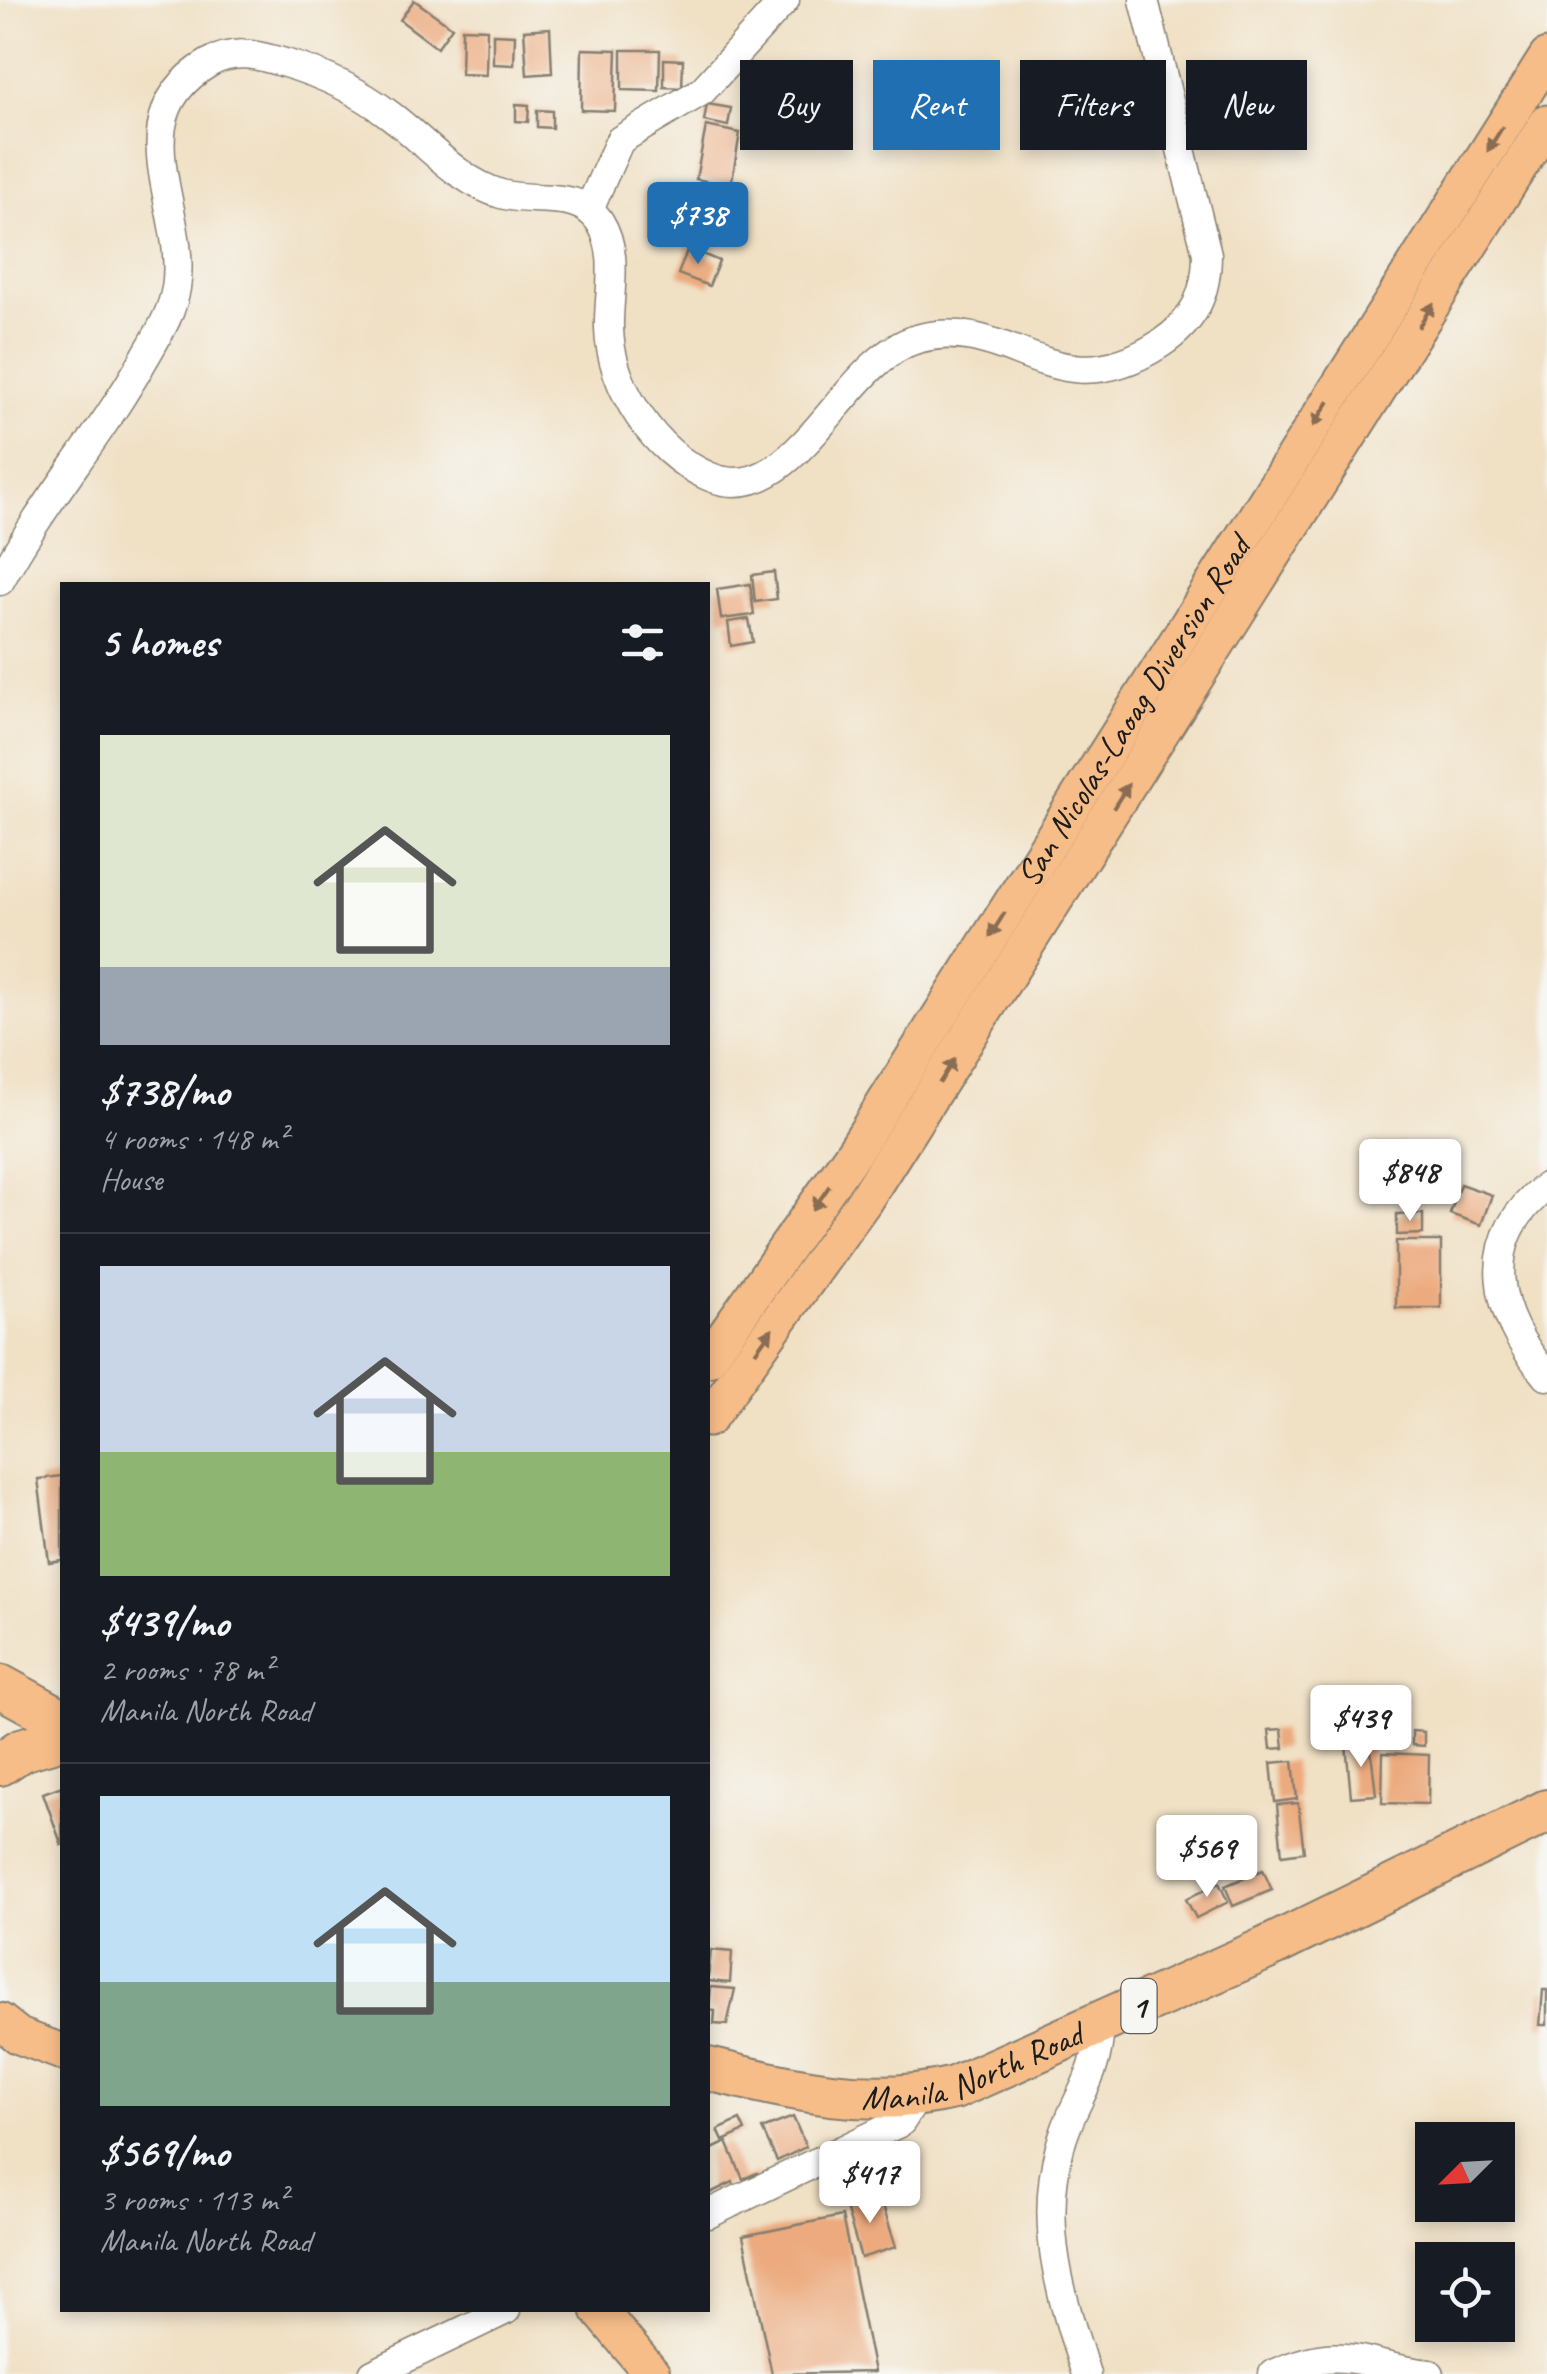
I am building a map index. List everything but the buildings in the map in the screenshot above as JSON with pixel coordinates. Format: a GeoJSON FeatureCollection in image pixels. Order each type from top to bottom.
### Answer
{"type":"FeatureCollection","features":[{"type":"Feature","properties":{"kind":"highway"},"geometry":{"type":"LineString","coordinates":[[1,1692],[60,1719]]}},
{"type":"Feature","properties":{"kind":"highway"},"geometry":{"type":"LineString","coordinates":[[0,1764],[21,1750],[60,1739]]}},
{"type":"Feature","properties":{"kind":"highway","name":"Manila North Road"},"geometry":{"type":"LineString","coordinates":[[710,2069],[831,2095],[917,2097],[954,2088],[1100,2024],[1547,1811]]}},
{"type":"Feature","properties":{"kind":"main road","name":"San Nicolas-Laoag Diversion Road"},"geometry":{"type":"LineString","coordinates":[[710,1356],[854,1150],[1547,57]]}},
{"type":"Feature","properties":{"kind":"main road","name":"San Nicolas-Laoag Diversion Road"},"geometry":{"type":"LineString","coordinates":[[710,1416],[864,1202],[1547,124]]}},
{"type":"Feature","properties":{"kind":"main road"},"geometry":{"type":"LineString","coordinates":[[0,2022],[20,2036],[60,2051]]}},
{"type":"Feature","properties":{"kind":"main road"},"geometry":{"type":"LineString","coordinates":[[602,2312],[652,2374]]}},
{"type":"Feature","properties":{"kind":"street"},"geometry":{"type":"LineString","coordinates":[[589,209],[620,140],[702,90],[785,0]]}},
{"type":"Feature","properties":{"kind":"street"},"geometry":{"type":"LineString","coordinates":[[0,581],[20,544],[126,391],[165,323],[179,264],[159,169],[159,131],[190,77],[211,62],[250,53],[305,69],[355,92],[388,113],[468,178],[502,194],[574,201],[589,209],[607,236],[612,260],[608,333],[620,380],[634,410],[656,435],[708,476],[740,482],[780,466],[872,366],[914,340],[938,336],[971,340],[1080,370],[1105,370],[1124,364],[1169,338],[1190,318],[1207,286],[1200,216],[1144,0]]}},
{"type":"Feature","properties":{"kind":"street"},"geometry":{"type":"LineString","coordinates":[[1547,1186],[1514,1223],[1499,1281],[1512,1330],[1547,1376]]}},
{"type":"Feature","properties":{"kind":"street"},"geometry":{"type":"LineString","coordinates":[[1086,2374],[1054,2261],[1052,2218],[1059,2149],[1098,2060],[1100,2024]]}},
{"type":"Feature","properties":{"kind":"street"},"geometry":{"type":"LineString","coordinates":[[710,2213],[901,2122],[917,2097]]}},
{"type":"Feature","properties":{"kind":"street"},"geometry":{"type":"LineString","coordinates":[[373,2374],[502,2312]]}},
{"type":"Feature","properties":{"kind":"street"},"geometry":{"type":"LineString","coordinates":[[1272,2374],[1310,2357],[1339,2355],[1430,2374]]}}]}
